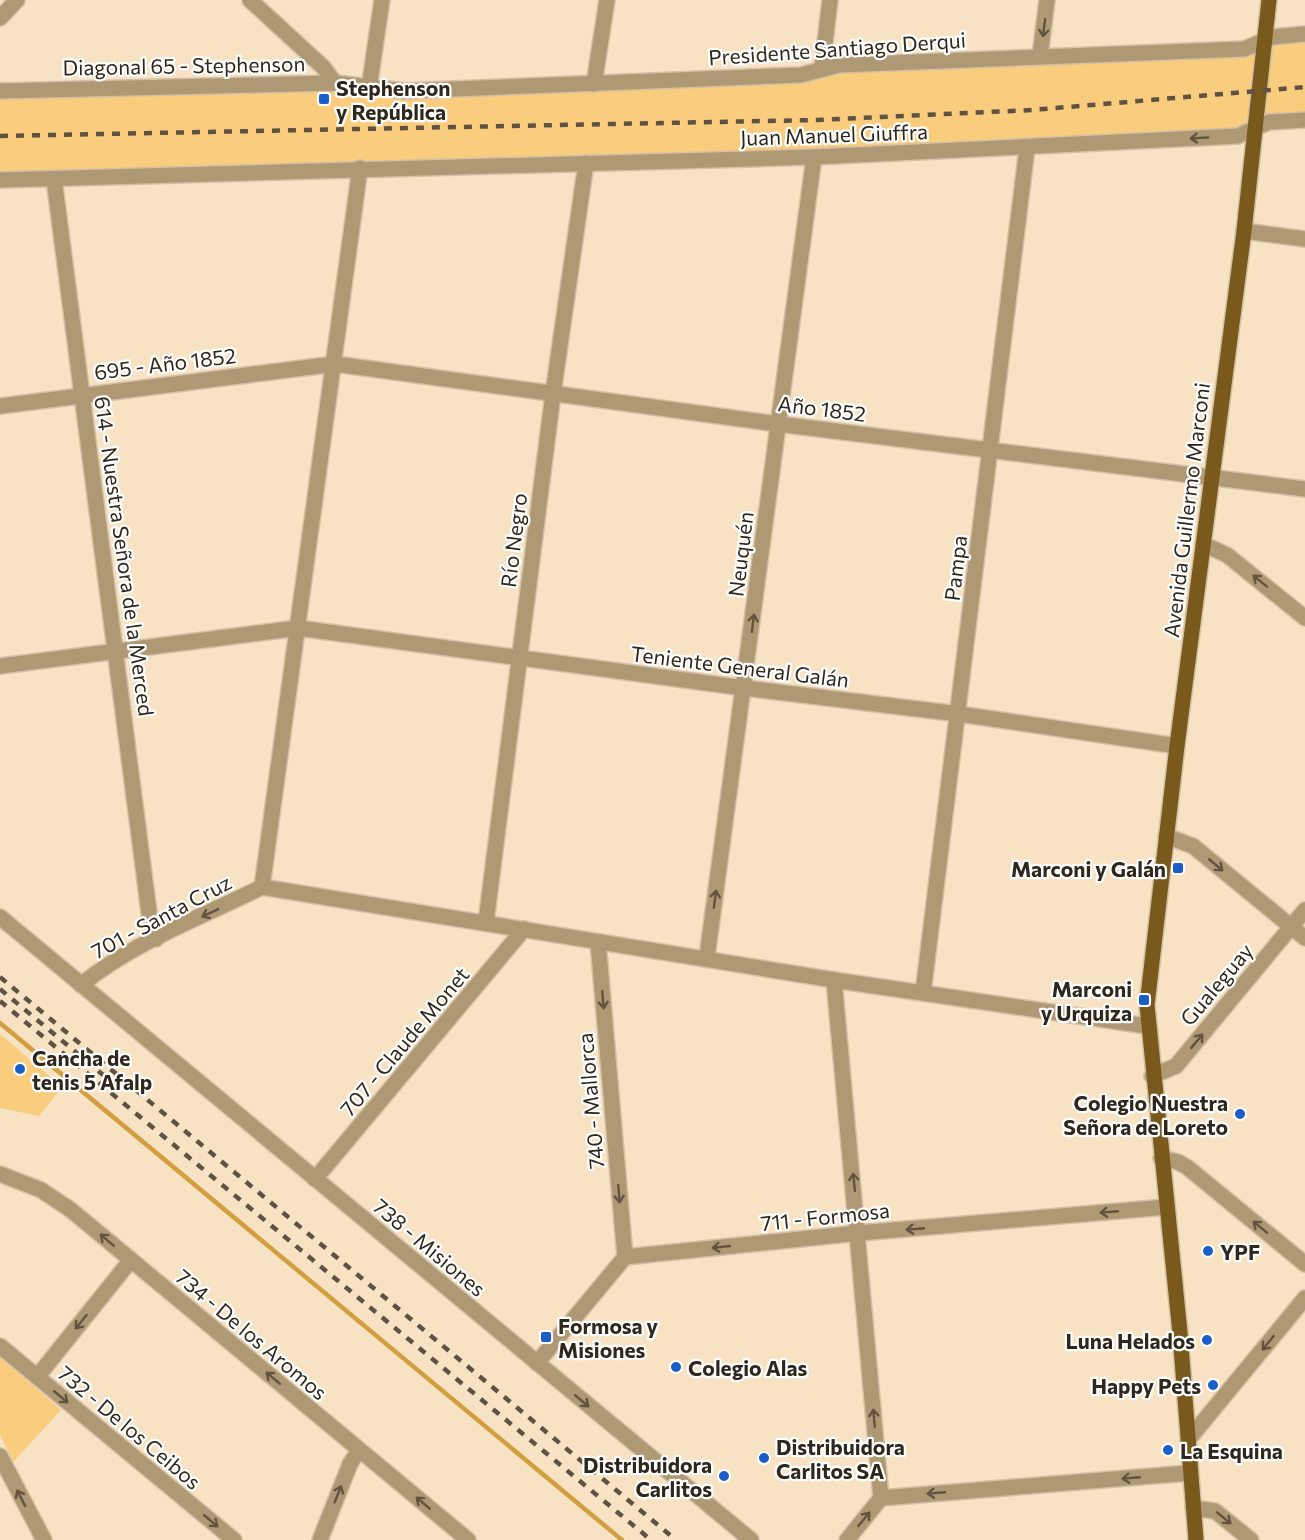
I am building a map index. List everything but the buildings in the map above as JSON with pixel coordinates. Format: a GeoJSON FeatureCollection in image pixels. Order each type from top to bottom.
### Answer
{"type":"FeatureCollection","features":[{"type":"Feature","properties":{"kind":"main road","name":"Avenida Guillermo Marconi"},"geometry":{"type":"LineString","coordinates":[[1196,1540],[1167,1207],[1147,1026],[1147,1005],[1177,746],[1244,231],[1269,0]]}},
{"type":"Feature","properties":{"kind":"street"},"geometry":{"type":"LineString","coordinates":[[0,18],[17,0]]}},
{"type":"Feature","properties":{"kind":"street"},"geometry":{"type":"LineString","coordinates":[[250,0],[323,67],[335,83]]}},
{"type":"Feature","properties":{"kind":"street"},"geometry":{"type":"LineString","coordinates":[[369,88],[382,0]]}},
{"type":"Feature","properties":{"kind":"street"},"geometry":{"type":"LineString","coordinates":[[594,84],[607,0]]}},
{"type":"Feature","properties":{"kind":"street"},"geometry":{"type":"LineString","coordinates":[[822,68],[830,0]]}},
{"type":"Feature","properties":{"kind":"street"},"geometry":{"type":"LineString","coordinates":[[1040,56],[1047,0]]}},
{"type":"Feature","properties":{"kind":"street","name":"Presidente Santiago Derqui"},"geometry":{"type":"LineString","coordinates":[[369,88],[405,91],[801,75],[839,65],[1244,49],[1283,35],[1305,34]]}},
{"type":"Feature","properties":{"kind":"street","name":"Diagonal 65 - Stephenson"},"geometry":{"type":"LineString","coordinates":[[0,90],[335,83],[369,88]]}},
{"type":"Feature","properties":{"kind":"street","name":"Juan Manuel Giuffra"},"geometry":{"type":"LineString","coordinates":[[360,168],[1027,148],[1238,136],[1269,122],[1305,120]]}},
{"type":"Feature","properties":{"kind":"street","name":"Pampa"},"geometry":{"type":"LineString","coordinates":[[923,993],[1027,148]]}},
{"type":"Feature","properties":{"kind":"street","name":"Neuquén"},"geometry":{"type":"LineString","coordinates":[[707,957],[814,156]]}},
{"type":"Feature","properties":{"kind":"street","name":"Río Negro"},"geometry":{"type":"LineString","coordinates":[[486,922],[553,394],[586,163]]}},
{"type":"Feature","properties":{"kind":"street"},"geometry":{"type":"LineString","coordinates":[[0,180],[360,168],[262,887],[598,942],[707,957],[834,980],[1147,1026]]}},
{"type":"Feature","properties":{"kind":"street","name":"614 - Nuestra Señora de la Merced"},"geometry":{"type":"LineString","coordinates":[[54,178],[150,920],[156,939]]}},
{"type":"Feature","properties":{"kind":"street"},"geometry":{"type":"LineString","coordinates":[[1244,231],[1305,239]]}},
{"type":"Feature","properties":{"kind":"street","name":"Año 1852"},"geometry":{"type":"LineString","coordinates":[[335,364],[778,424],[1305,489]]}},
{"type":"Feature","properties":{"kind":"street","name":"695 - Año 1852"},"geometry":{"type":"LineString","coordinates":[[0,406],[335,364]]}},
{"type":"Feature","properties":{"kind":"street"},"geometry":{"type":"LineString","coordinates":[[1203,543],[1227,555],[1305,618]]}},
{"type":"Feature","properties":{"kind":"street","name":"Teniente General Galán"},"geometry":{"type":"LineString","coordinates":[[0,666],[298,628],[520,659],[959,714],[1177,746]]}},
{"type":"Feature","properties":{"kind":"street"},"geometry":{"type":"LineString","coordinates":[[1166,836],[1193,846],[1305,939]]}},
{"type":"Feature","properties":{"kind":"street","name":"701 - Santa Cruz"},"geometry":{"type":"LineString","coordinates":[[81,985],[99,970],[156,939],[262,887]]}},
{"type":"Feature","properties":{"kind":"street","name":"Gualeguay"},"geometry":{"type":"LineString","coordinates":[[1152,1076],[1176,1065],[1305,910]]}},
{"type":"Feature","properties":{"kind":"street","name":"738 - Misiones"},"geometry":{"type":"LineString","coordinates":[[0,917],[751,1540]]}},
{"type":"Feature","properties":{"kind":"street","name":"707 - Claude Monet"},"geometry":{"type":"LineString","coordinates":[[315,1179],[524,929]]}},
{"type":"Feature","properties":{"kind":"street","name":"740 - Mallorca"},"geometry":{"type":"LineString","coordinates":[[598,942],[624,1257]]}},
{"type":"Feature","properties":{"kind":"street"},"geometry":{"type":"LineString","coordinates":[[834,980],[859,1233],[881,1497],[847,1540]]}},
{"type":"Feature","properties":{"kind":"street"},"geometry":{"type":"LineString","coordinates":[[1161,1158],[1178,1161],[1187,1167],[1305,1264]]}},
{"type":"Feature","properties":{"kind":"street","name":"734 - De los Aromos"},"geometry":{"type":"LineString","coordinates":[[0,1174],[41,1190],[72,1210],[359,1450],[449,1534],[468,1540]]}},
{"type":"Feature","properties":{"kind":"street","name":"711 - Formosa"},"geometry":{"type":"LineString","coordinates":[[624,1257],[859,1233],[1167,1207]]}},
{"type":"Feature","properties":{"kind":"street"},"geometry":{"type":"LineString","coordinates":[[537,1363],[624,1257]]}},
{"type":"Feature","properties":{"kind":"street"},"geometry":{"type":"LineString","coordinates":[[37,1377],[130,1260]]}},
{"type":"Feature","properties":{"kind":"street"},"geometry":{"type":"LineString","coordinates":[[1188,1440],[1305,1298]]}},
{"type":"Feature","properties":{"kind":"street","name":"732 - De los Ceibos"},"geometry":{"type":"LineString","coordinates":[[0,1346],[234,1540]]}},
{"type":"Feature","properties":{"kind":"street"},"geometry":{"type":"LineString","coordinates":[[320,1540],[350,1464],[359,1450]]}},
{"type":"Feature","properties":{"kind":"street"},"geometry":{"type":"LineString","coordinates":[[0,1456],[44,1540]]}},
{"type":"Feature","properties":{"kind":"street"},"geometry":{"type":"LineString","coordinates":[[881,1497],[1189,1473]]}},
{"type":"Feature","properties":{"kind":"street"},"geometry":{"type":"LineString","coordinates":[[1193,1508],[1215,1511],[1251,1540]]}},
{"type":"Feature","properties":{"kind":"shaded area"},"geometry":{"type":"Polygon","coordinates":[[[1305,34],[1305,120],[1245,134],[0,180],[0,91],[369,88],[811,73],[1244,49],[1305,34]]]}},
{"type":"Feature","properties":{"kind":"shaded area","name":"Cancha de tenis 5 Afalp"},"geometry":{"type":"Polygon","coordinates":[[[0,1034],[62,1087],[39,1116],[0,1108],[0,1034]]]}},
{"type":"Feature","properties":{"kind":"shaded area"},"geometry":{"type":"Polygon","coordinates":[[[0,1357],[61,1410],[13,1462],[0,1435],[0,1357]]]}},
{"type":"Feature","properties":{"kind":"waterway"},"geometry":{"type":"LineString","coordinates":[[0,1023],[622,1540]]}},
{"type":"Feature","properties":{"kind":"railway"},"geometry":{"type":"LineString","coordinates":[[0,136],[816,120],[1032,110],[1305,87]]}},
{"type":"Feature","properties":{"kind":"railway"},"geometry":{"type":"LineString","coordinates":[[0,977],[676,1540]]}},
{"type":"Feature","properties":{"kind":"railway"},"geometry":{"type":"LineString","coordinates":[[0,989],[114,1084]]}},
{"type":"Feature","properties":{"kind":"railway"},"geometry":{"type":"LineString","coordinates":[[0,1001],[651,1540]]}},
{"type":"Feature","properties":{"kind":"place","name":"Stephenson y República"},"geometry":{"type":"Point","coordinates":[324,99]}},
{"type":"Feature","properties":{"kind":"place","name":"Marconi y Galán"},"geometry":{"type":"Point","coordinates":[1178,868]}},
{"type":"Feature","properties":{"kind":"place","name":"Marconi y Urquiza"},"geometry":{"type":"Point","coordinates":[1144,1000]}},
{"type":"Feature","properties":{"kind":"place","name":"Cancha de tenis 5 Afalp"},"geometry":{"type":"Point","coordinates":[20,1069]}},
{"type":"Feature","properties":{"kind":"place","name":"Colegio Nuestra Señora de Loreto"},"geometry":{"type":"Point","coordinates":[1240,1114]}},
{"type":"Feature","properties":{"kind":"place","name":"YPF"},"geometry":{"type":"Point","coordinates":[1208,1251]}},
{"type":"Feature","properties":{"kind":"place","name":"Formosa y Misiones"},"geometry":{"type":"Point","coordinates":[546,1337]}},
{"type":"Feature","properties":{"kind":"place","name":"Luna Helados"},"geometry":{"type":"Point","coordinates":[1207,1340]}},
{"type":"Feature","properties":{"kind":"place","name":"Colegio Alas"},"geometry":{"type":"Point","coordinates":[676,1367]}},
{"type":"Feature","properties":{"kind":"place","name":"Happy Pets"},"geometry":{"type":"Point","coordinates":[1213,1385]}},
{"type":"Feature","properties":{"kind":"place","name":"La Esquina"},"geometry":{"type":"Point","coordinates":[1168,1450]}},
{"type":"Feature","properties":{"kind":"place","name":"Distribuidora Carlitos SA"},"geometry":{"type":"Point","coordinates":[764,1458]}},
{"type":"Feature","properties":{"kind":"place","name":"Distribuidora Carlitos"},"geometry":{"type":"Point","coordinates":[724,1476]}}]}
